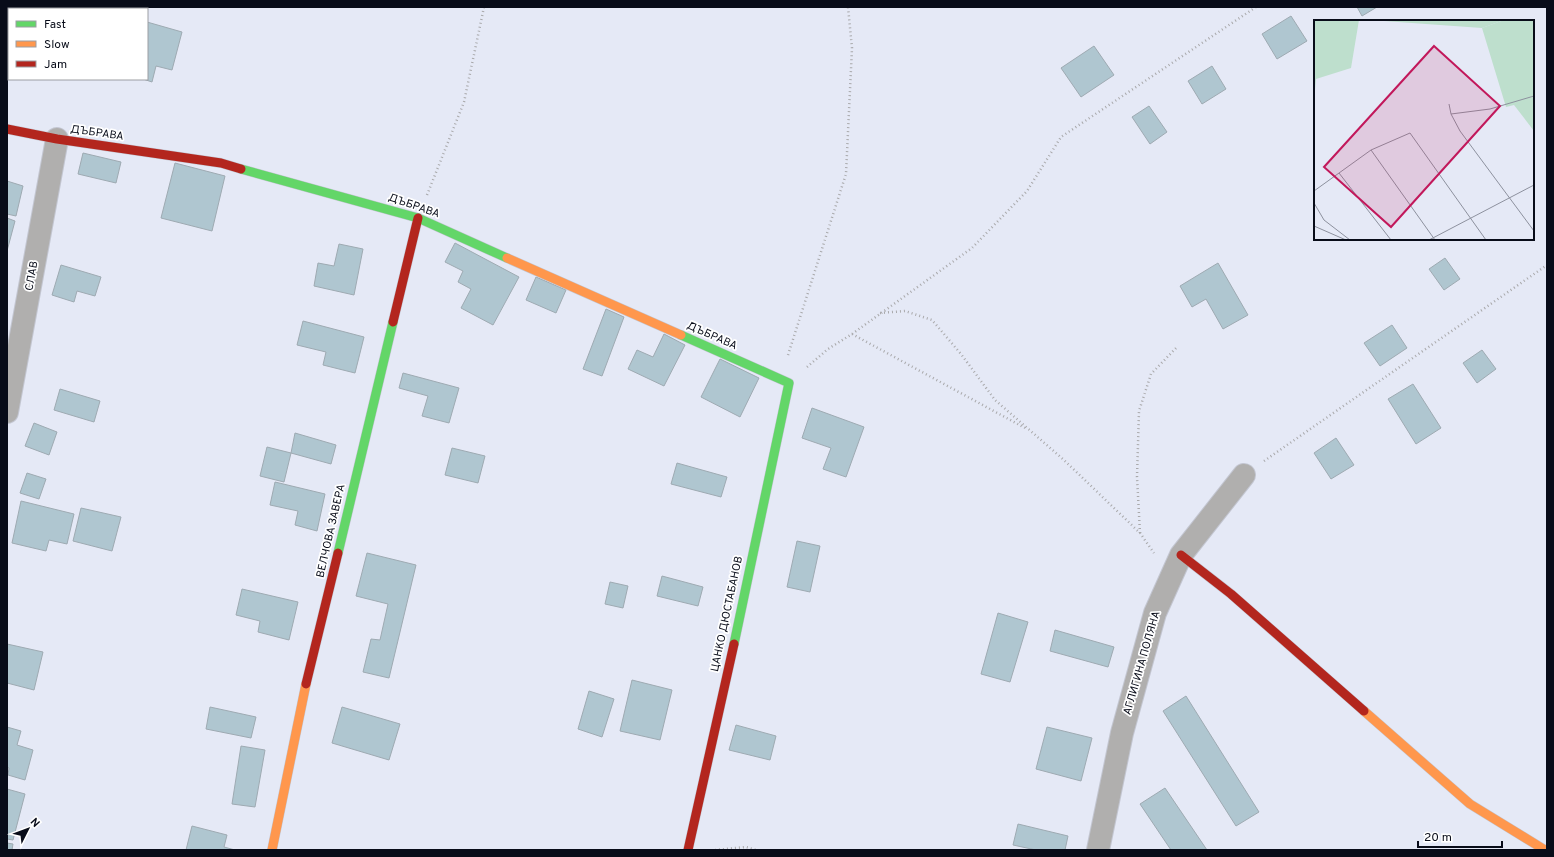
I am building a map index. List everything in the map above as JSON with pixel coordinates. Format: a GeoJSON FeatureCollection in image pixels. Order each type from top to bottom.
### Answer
{"type":"FeatureCollection","features":[{"type":"Feature","properties":{"kind":"street","name":"ДЪБРАВА"},"geometry":{"type":"LineString","coordinates":[[7,129],[57,139],[220,163],[418,218],[789,383]]}},
{"type":"Feature","properties":{"kind":"street","name":"СЛАВ"},"geometry":{"type":"LineString","coordinates":[[7,412],[57,139]]}},
{"type":"Feature","properties":{"kind":"street","name":"ВЕЛЧОВА ЗАВЕРА"},"geometry":{"type":"LineString","coordinates":[[272,850],[307,682],[418,218]]}},
{"type":"Feature","properties":{"kind":"street","name":"ЦАНКО ДЮСТАБАНОВ"},"geometry":{"type":"LineString","coordinates":[[688,850],[789,383]]}},
{"type":"Feature","properties":{"kind":"street","name":"АГЛИГИНА ПОЛЯНА"},"geometry":{"type":"LineString","coordinates":[[1098,850],[1122,733],[1155,613],[1181,555],[1244,476]]}},
{"type":"Feature","properties":{"kind":"street"},"geometry":{"type":"LineString","coordinates":[[1181,555],[1231,594],[1470,804],[1545,850]]}},
{"type":"Feature","properties":{"kind":"path"},"geometry":{"type":"LineString","coordinates":[[418,218],[464,102],[484,7]]}},
{"type":"Feature","properties":{"kind":"path"},"geometry":{"type":"LineString","coordinates":[[780,379],[846,174],[852,48],[848,7]]}},
{"type":"Feature","properties":{"kind":"path"},"geometry":{"type":"LineString","coordinates":[[789,383],[828,349],[852,334],[879,313],[972,248],[1027,191],[1061,137],[1256,7]]}},
{"type":"Feature","properties":{"kind":"path"},"geometry":{"type":"LineString","coordinates":[[1244,476],[1547,265]]}},
{"type":"Feature","properties":{"kind":"path"},"geometry":{"type":"LineString","coordinates":[[879,313],[905,311],[932,320],[961,354],[995,400],[1064,460],[1140,533],[1171,578]]}},
{"type":"Feature","properties":{"kind":"path"},"geometry":{"type":"LineString","coordinates":[[852,334],[1030,431]]}},
{"type":"Feature","properties":{"kind":"path"},"geometry":{"type":"LineString","coordinates":[[1140,533],[1137,477],[1139,411],[1151,374],[1178,346]]}},
{"type":"Feature","properties":{"kind":"path"},"geometry":{"type":"LineString","coordinates":[[714,850],[746,847],[756,850]]}},
{"type":"Feature","properties":{"kind":"building"},"geometry":{"type":"Polygon","coordinates":[[[1357,7],[1377,7],[1362,16],[1357,7]]]}},
{"type":"Feature","properties":{"kind":"building"},"geometry":{"type":"Polygon","coordinates":[[[1291,16],[1307,41],[1277,59],[1262,34],[1291,16]]]}},
{"type":"Feature","properties":{"kind":"building"},"geometry":{"type":"Polygon","coordinates":[[[148,22],[182,32],[172,70],[156,66],[152,82],[146,80],[148,80],[148,22]]]}},
{"type":"Feature","properties":{"kind":"building"},"geometry":{"type":"Polygon","coordinates":[[[1094,46],[1114,75],[1081,97],[1061,68],[1094,46]]]}},
{"type":"Feature","properties":{"kind":"building"},"geometry":{"type":"Polygon","coordinates":[[[1212,66],[1226,89],[1202,104],[1188,81],[1212,66]]]}},
{"type":"Feature","properties":{"kind":"building"},"geometry":{"type":"Polygon","coordinates":[[[1149,106],[1167,132],[1150,144],[1132,117],[1149,106]]]}},
{"type":"Feature","properties":{"kind":"building"},"geometry":{"type":"Polygon","coordinates":[[[83,153],[121,162],[116,183],[78,174],[83,153]]]}},
{"type":"Feature","properties":{"kind":"building"},"geometry":{"type":"Polygon","coordinates":[[[175,163],[225,176],[212,231],[161,218],[175,163]]]}},
{"type":"Feature","properties":{"kind":"building"},"geometry":{"type":"Polygon","coordinates":[[[7,181],[23,186],[16,216],[7,214],[7,181]]]}},
{"type":"Feature","properties":{"kind":"building"},"geometry":{"type":"Polygon","coordinates":[[[7,218],[15,221],[7,251],[7,218]]]}},
{"type":"Feature","properties":{"kind":"building"},"geometry":{"type":"Polygon","coordinates":[[[455,243],[519,277],[493,325],[461,308],[471,289],[458,282],[463,271],[445,262],[455,243]]]}},
{"type":"Feature","properties":{"kind":"building"},"geometry":{"type":"Polygon","coordinates":[[[339,244],[363,249],[354,295],[314,286],[318,263],[334,266],[339,244]]]}},
{"type":"Feature","properties":{"kind":"building"},"geometry":{"type":"Polygon","coordinates":[[[1445,258],[1460,279],[1444,290],[1429,269],[1445,258]]]}},
{"type":"Feature","properties":{"kind":"building"},"geometry":{"type":"Polygon","coordinates":[[[1218,263],[1248,315],[1223,329],[1206,299],[1192,307],[1180,286],[1218,263]]]}},
{"type":"Feature","properties":{"kind":"building"},"geometry":{"type":"Polygon","coordinates":[[[61,265],[101,277],[95,296],[77,291],[74,302],[52,295],[61,265]]]}},
{"type":"Feature","properties":{"kind":"building"},"geometry":{"type":"Polygon","coordinates":[[[536,277],[566,290],[556,313],[526,300],[536,277]]]}},
{"type":"Feature","properties":{"kind":"building"},"geometry":{"type":"Polygon","coordinates":[[[606,309],[624,317],[602,376],[583,369],[606,309]]]}},
{"type":"Feature","properties":{"kind":"building"},"geometry":{"type":"Polygon","coordinates":[[[303,321],[364,337],[355,373],[323,365],[326,352],[297,345],[303,321]]]}},
{"type":"Feature","properties":{"kind":"building"},"geometry":{"type":"Polygon","coordinates":[[[1392,325],[1407,348],[1380,366],[1364,343],[1392,325]]]}},
{"type":"Feature","properties":{"kind":"building"},"geometry":{"type":"Polygon","coordinates":[[[664,334],[685,345],[664,386],[628,369],[637,350],[653,357],[664,334]]]}},
{"type":"Feature","properties":{"kind":"building"},"geometry":{"type":"Polygon","coordinates":[[[1482,350],[1496,369],[1477,383],[1463,363],[1482,350]]]}},
{"type":"Feature","properties":{"kind":"building"},"geometry":{"type":"Polygon","coordinates":[[[720,359],[759,378],[740,417],[701,397],[720,359]]]}},
{"type":"Feature","properties":{"kind":"building"},"geometry":{"type":"Polygon","coordinates":[[[403,373],[459,388],[449,423],[422,416],[428,396],[399,388],[403,373]]]}},
{"type":"Feature","properties":{"kind":"building"},"geometry":{"type":"Polygon","coordinates":[[[1413,384],[1441,428],[1416,444],[1388,399],[1413,384]]]}},
{"type":"Feature","properties":{"kind":"building"},"geometry":{"type":"Polygon","coordinates":[[[60,389],[100,401],[94,422],[54,410],[60,389]]]}},
{"type":"Feature","properties":{"kind":"building"},"geometry":{"type":"Polygon","coordinates":[[[812,408],[864,427],[846,477],[823,469],[831,448],[802,438],[812,408]]]}},
{"type":"Feature","properties":{"kind":"building"},"geometry":{"type":"Polygon","coordinates":[[[34,423],[57,432],[49,455],[25,446],[34,423]]]}},
{"type":"Feature","properties":{"kind":"building"},"geometry":{"type":"Polygon","coordinates":[[[295,433],[336,445],[331,464],[291,453],[295,433]]]}},
{"type":"Feature","properties":{"kind":"building"},"geometry":{"type":"Polygon","coordinates":[[[1336,438],[1354,465],[1331,479],[1314,453],[1336,438]]]}},
{"type":"Feature","properties":{"kind":"building"},"geometry":{"type":"Polygon","coordinates":[[[267,447],[291,453],[284,482],[260,476],[267,447]]]}},
{"type":"Feature","properties":{"kind":"building"},"geometry":{"type":"Polygon","coordinates":[[[452,448],[485,456],[478,483],[445,475],[452,448]]]}},
{"type":"Feature","properties":{"kind":"building"},"geometry":{"type":"Polygon","coordinates":[[[677,463],[727,477],[721,497],[671,484],[677,463]]]}},
{"type":"Feature","properties":{"kind":"building"},"geometry":{"type":"Polygon","coordinates":[[[27,473],[46,479],[39,499],[20,493],[27,473]]]}},
{"type":"Feature","properties":{"kind":"building"},"geometry":{"type":"Polygon","coordinates":[[[275,482],[325,494],[317,531],[295,525],[298,511],[270,505],[275,482]]]}},
{"type":"Feature","properties":{"kind":"building"},"geometry":{"type":"Polygon","coordinates":[[[21,501],[74,514],[67,544],[49,540],[46,551],[12,543],[21,501]]]}},
{"type":"Feature","properties":{"kind":"building"},"geometry":{"type":"Polygon","coordinates":[[[81,508],[121,517],[112,551],[73,541],[81,508]]]}},
{"type":"Feature","properties":{"kind":"building"},"geometry":{"type":"Polygon","coordinates":[[[797,541],[820,546],[810,592],[787,587],[797,541]]]}},
{"type":"Feature","properties":{"kind":"building"},"geometry":{"type":"Polygon","coordinates":[[[367,553],[416,565],[389,678],[363,672],[371,639],[380,640],[388,604],[356,596],[367,553]]]}},
{"type":"Feature","properties":{"kind":"building"},"geometry":{"type":"Polygon","coordinates":[[[662,576],[703,587],[698,606],[657,596],[662,576]]]}},
{"type":"Feature","properties":{"kind":"building"},"geometry":{"type":"Polygon","coordinates":[[[610,582],[628,586],[623,608],[605,604],[610,582]]]}},
{"type":"Feature","properties":{"kind":"building"},"geometry":{"type":"Polygon","coordinates":[[[242,589],[298,602],[289,640],[258,632],[260,621],[236,615],[242,589]]]}},
{"type":"Feature","properties":{"kind":"building"},"geometry":{"type":"Polygon","coordinates":[[[998,613],[1028,622],[1010,682],[981,674],[998,613]]]}},
{"type":"Feature","properties":{"kind":"building"},"geometry":{"type":"Polygon","coordinates":[[[1055,630],[1114,647],[1108,667],[1050,651],[1055,630]]]}},
{"type":"Feature","properties":{"kind":"building"},"geometry":{"type":"Polygon","coordinates":[[[7,644],[43,652],[34,690],[7,683],[7,644]]]}},
{"type":"Feature","properties":{"kind":"building"},"geometry":{"type":"Polygon","coordinates":[[[632,680],[672,690],[660,740],[620,731],[632,680]]]}},
{"type":"Feature","properties":{"kind":"building"},"geometry":{"type":"Polygon","coordinates":[[[589,691],[614,699],[602,737],[578,729],[589,691]]]}},
{"type":"Feature","properties":{"kind":"building"},"geometry":{"type":"Polygon","coordinates":[[[1186,696],[1259,812],[1236,826],[1163,711],[1186,696]]]}},
{"type":"Feature","properties":{"kind":"building"},"geometry":{"type":"Polygon","coordinates":[[[210,707],[256,717],[251,738],[206,729],[210,707]]]}},
{"type":"Feature","properties":{"kind":"building"},"geometry":{"type":"Polygon","coordinates":[[[342,707],[400,724],[389,760],[332,743],[342,707]]]}},
{"type":"Feature","properties":{"kind":"building"},"geometry":{"type":"Polygon","coordinates":[[[736,725],[776,736],[770,760],[729,750],[736,725]]]}},
{"type":"Feature","properties":{"kind":"building"},"geometry":{"type":"Polygon","coordinates":[[[7,727],[21,731],[17,745],[33,750],[25,780],[8,775],[7,727]]]}},
{"type":"Feature","properties":{"kind":"building"},"geometry":{"type":"Polygon","coordinates":[[[1047,727],[1092,738],[1081,781],[1036,769],[1047,727]]]}},
{"type":"Feature","properties":{"kind":"building"},"geometry":{"type":"Polygon","coordinates":[[[241,746],[265,750],[255,807],[232,804],[241,746]]]}},
{"type":"Feature","properties":{"kind":"building"},"geometry":{"type":"Polygon","coordinates":[[[1165,788],[1207,850],[1171,850],[1140,804],[1165,788]]]}},
{"type":"Feature","properties":{"kind":"building"},"geometry":{"type":"Polygon","coordinates":[[[7,789],[25,794],[13,840],[7,839],[7,789]]]}},
{"type":"Feature","properties":{"kind":"building"},"geometry":{"type":"Polygon","coordinates":[[[1018,824],[1068,836],[1065,850],[1036,850],[1013,845],[1018,824]]]}},
{"type":"Feature","properties":{"kind":"building"},"geometry":{"type":"Polygon","coordinates":[[[192,826],[227,835],[224,847],[235,850],[186,850],[192,826]]]}},
{"type":"Feature","properties":{"kind":"building"},"geometry":{"type":"Polygon","coordinates":[[[7,843],[13,844],[12,850],[7,850],[7,843]]]}},
{"type":"Feature","properties":{"kind":"traffic: fast"},"geometry":{"type":"LineString","coordinates":[[241,169],[418,218],[507,258]]}},
{"type":"Feature","properties":{"kind":"traffic: fast"},"geometry":{"type":"LineString","coordinates":[[338,553],[393,322]]}},
{"type":"Feature","properties":{"kind":"traffic: fast"},"geometry":{"type":"LineString","coordinates":[[681,335],[789,383],[734,644]]}},
{"type":"Feature","properties":{"kind":"traffic: slow"},"geometry":{"type":"LineString","coordinates":[[507,258],[681,335]]}},
{"type":"Feature","properties":{"kind":"traffic: slow"},"geometry":{"type":"LineString","coordinates":[[272,850],[306,684]]}},
{"type":"Feature","properties":{"kind":"traffic: slow"},"geometry":{"type":"LineString","coordinates":[[1364,711],[1470,804],[1545,850]]}},
{"type":"Feature","properties":{"kind":"traffic: jam"},"geometry":{"type":"LineString","coordinates":[[7,129],[57,139],[221,163],[241,169]]}},
{"type":"Feature","properties":{"kind":"traffic: jam"},"geometry":{"type":"LineString","coordinates":[[393,322],[418,218]]}},
{"type":"Feature","properties":{"kind":"traffic: jam"},"geometry":{"type":"LineString","coordinates":[[306,684],[338,553]]}},
{"type":"Feature","properties":{"kind":"traffic: jam"},"geometry":{"type":"LineString","coordinates":[[1181,555],[1231,594],[1364,711]]}},
{"type":"Feature","properties":{"kind":"traffic: jam"},"geometry":{"type":"LineString","coordinates":[[688,850],[734,644]]}}]}
